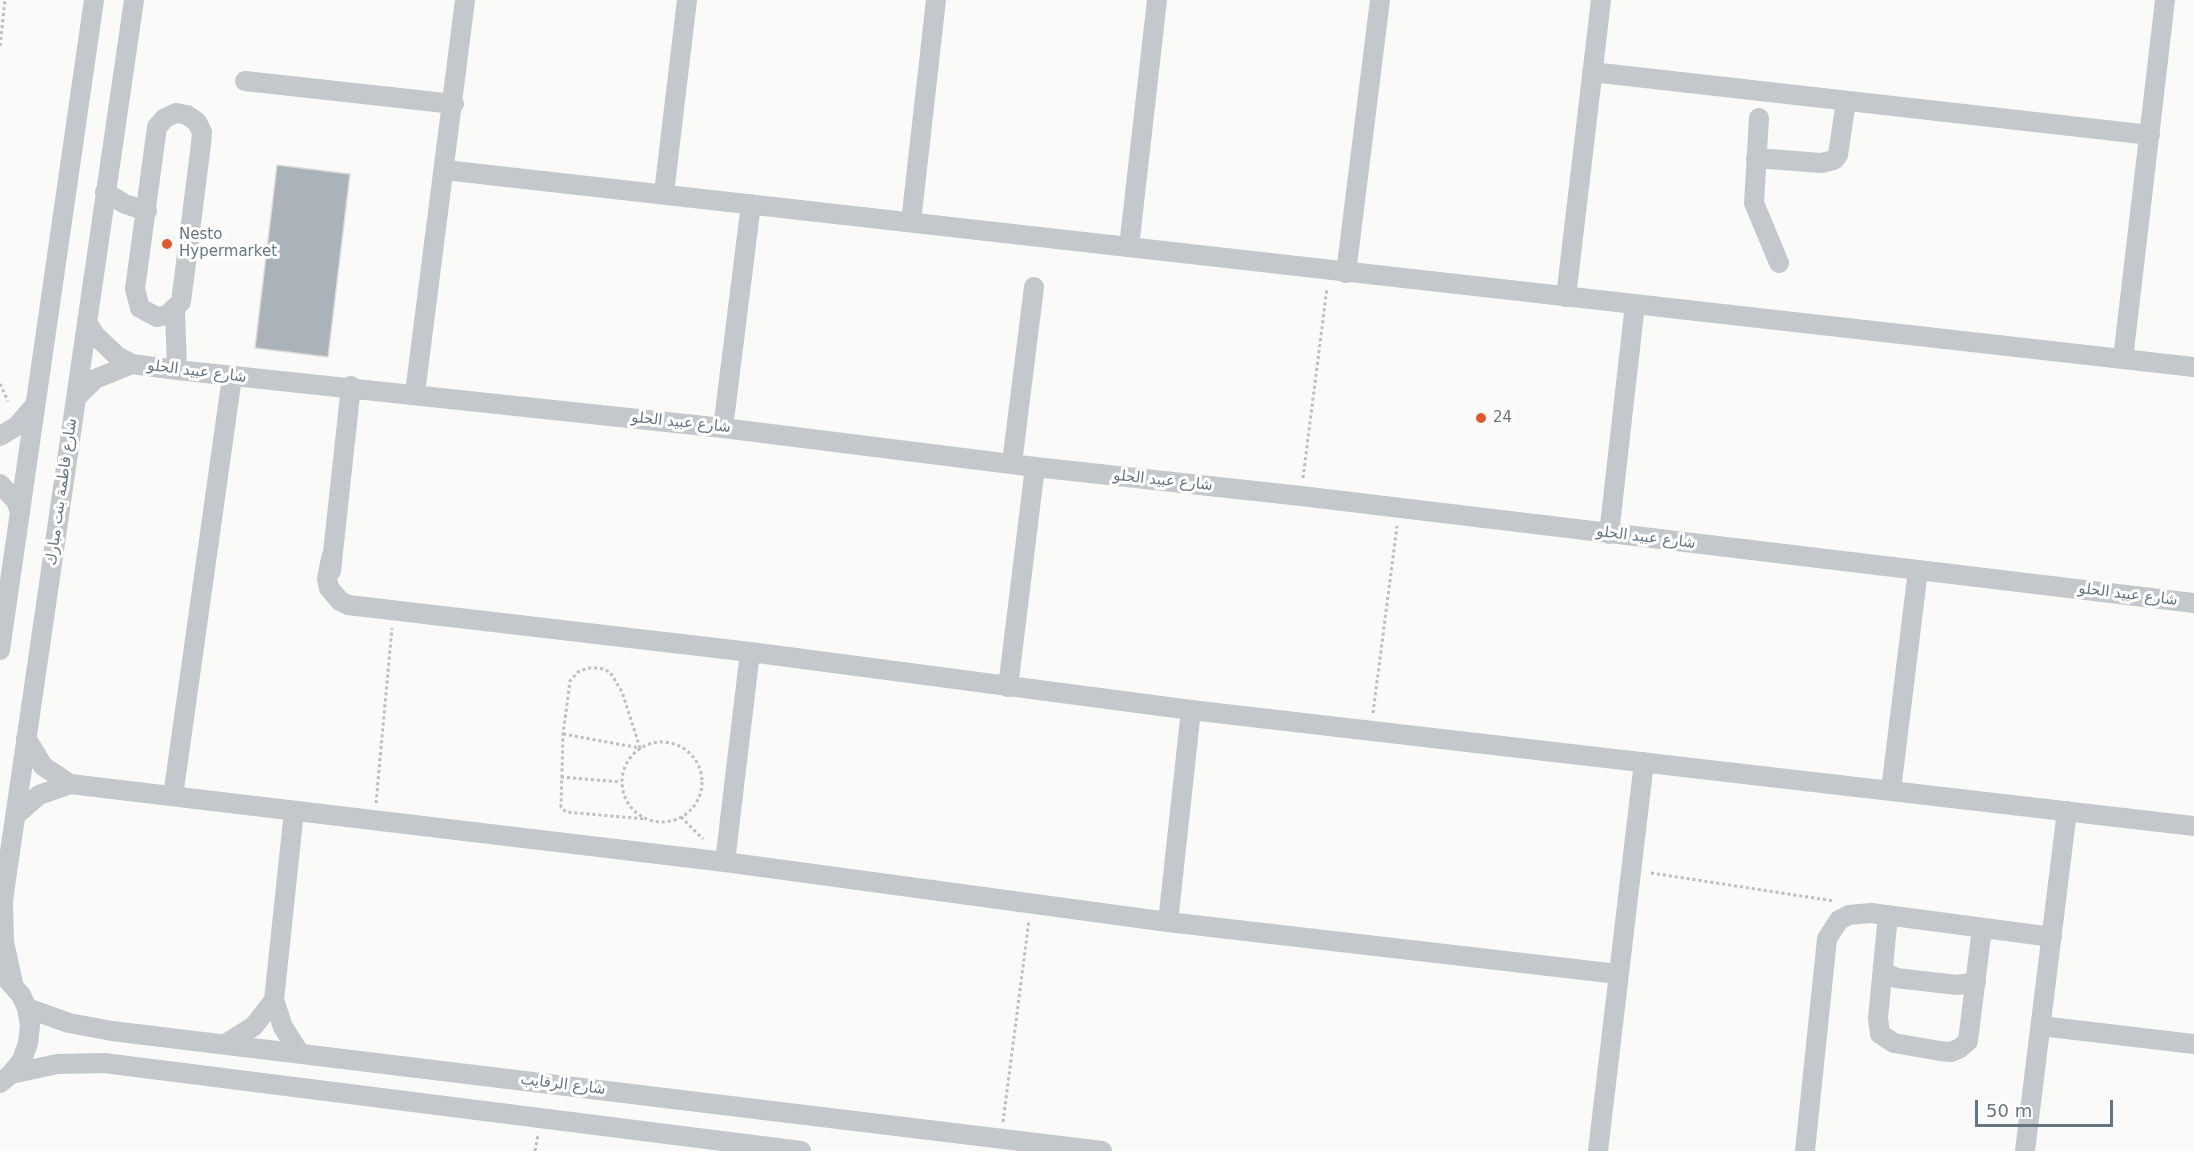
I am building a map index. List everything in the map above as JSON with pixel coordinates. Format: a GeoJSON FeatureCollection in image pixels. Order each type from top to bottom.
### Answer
{"type":"FeatureCollection","features":[{"type":"Feature","properties":{"kind":"street"},"geometry":{"type":"LineString","coordinates":[[0,650],[94,0]]}},
{"type":"Feature","properties":{"kind":"street","name":"شارع فاطمة بنت مبارك"},"geometry":{"type":"LineString","coordinates":[[27,1008],[7,978],[2,921],[26,738],[134,0]]}},
{"type":"Feature","properties":{"kind":"street"},"geometry":{"type":"LineString","coordinates":[[416,393],[454,104],[465,0]]}},
{"type":"Feature","properties":{"kind":"street"},"geometry":{"type":"LineString","coordinates":[[664,193],[687,0]]}},
{"type":"Feature","properties":{"kind":"street"},"geometry":{"type":"LineString","coordinates":[[911,222],[936,0]]}},
{"type":"Feature","properties":{"kind":"street"},"geometry":{"type":"LineString","coordinates":[[1129,247],[1157,0]]}},
{"type":"Feature","properties":{"kind":"street"},"geometry":{"type":"LineString","coordinates":[[1338,272],[1380,0]]}},
{"type":"Feature","properties":{"kind":"street"},"geometry":{"type":"LineString","coordinates":[[1566,297],[1601,0]]}},
{"type":"Feature","properties":{"kind":"street"},"geometry":{"type":"LineString","coordinates":[[2124,359],[2165,0]]}},
{"type":"Feature","properties":{"kind":"street"},"geometry":{"type":"LineString","coordinates":[[1592,72],[2150,135]]}},
{"type":"Feature","properties":{"kind":"street"},"geometry":{"type":"LineString","coordinates":[[245,81],[454,104]]}},
{"type":"Feature","properties":{"kind":"street"},"geometry":{"type":"LineString","coordinates":[[1756,158],[1821,163],[1834,160],[1838,155],[1846,101]]}},
{"type":"Feature","properties":{"kind":"street"},"geometry":{"type":"LineString","coordinates":[[175,310],[157,317],[140,308],[135,299],[157,127],[165,118],[176,113],[187,115],[197,122],[202,132],[182,293],[175,310],[177,370]]}},
{"type":"Feature","properties":{"kind":"street"},"geometry":{"type":"LineString","coordinates":[[1759,118],[1755,211],[1779,263]]}},
{"type":"Feature","properties":{"kind":"street"},"geometry":{"type":"LineString","coordinates":[[445,170],[2194,367]]}},
{"type":"Feature","properties":{"kind":"street"},"geometry":{"type":"LineString","coordinates":[[105,192],[125,204],[147,211]]}},
{"type":"Feature","properties":{"kind":"street"},"geometry":{"type":"LineString","coordinates":[[723,428],[751,204]]}},
{"type":"Feature","properties":{"kind":"street"},"geometry":{"type":"LineString","coordinates":[[1012,463],[1034,287]]}},
{"type":"Feature","properties":{"kind":"street"},"geometry":{"type":"LineString","coordinates":[[1609,534],[1635,304]]}},
{"type":"Feature","properties":{"kind":"street","name":"شارع عبيد الحلو"},"geometry":{"type":"LineString","coordinates":[[87,322],[105,347],[132,364],[232,377],[351,386],[723,428],[1035,467],[1301,496],[2194,603]]}},
{"type":"Feature","properties":{"kind":"street","name":"شارع عبيد الحلو"},"geometry":{"type":"LineString","coordinates":[[76,398],[95,379],[132,364]]}},
{"type":"Feature","properties":{"kind":"street"},"geometry":{"type":"LineString","coordinates":[[172,796],[232,377]]}},
{"type":"Feature","properties":{"kind":"street"},"geometry":{"type":"LineString","coordinates":[[351,386],[331,572],[341,591],[349,598],[386,609],[750,652],[1191,710],[2194,826]]}},
{"type":"Feature","properties":{"kind":"street"},"geometry":{"type":"LineString","coordinates":[[0,436],[17,426],[35,405]]}},
{"type":"Feature","properties":{"kind":"street"},"geometry":{"type":"LineString","coordinates":[[1008,687],[1035,467]]}},
{"type":"Feature","properties":{"kind":"street"},"geometry":{"type":"LineString","coordinates":[[0,484],[16,501],[20,512]]}},
{"type":"Feature","properties":{"kind":"street"},"geometry":{"type":"LineString","coordinates":[[1891,790],[1918,570]]}},
{"type":"Feature","properties":{"kind":"street"},"geometry":{"type":"LineString","coordinates":[[725,862],[750,652]]}},
{"type":"Feature","properties":{"kind":"street"},"geometry":{"type":"LineString","coordinates":[[1168,922],[1191,710]]}},
{"type":"Feature","properties":{"kind":"street"},"geometry":{"type":"LineString","coordinates":[[26,738],[43,766],[70,784]]}},
{"type":"Feature","properties":{"kind":"street"},"geometry":{"type":"LineString","coordinates":[[1598,1151],[1644,762]]}},
{"type":"Feature","properties":{"kind":"street"},"geometry":{"type":"LineString","coordinates":[[15,816],[39,795],[70,784],[725,862],[1168,922],[1618,974]]}},
{"type":"Feature","properties":{"kind":"street"},"geometry":{"type":"LineString","coordinates":[[294,811],[274,1000],[283,1027],[299,1052]]}},
{"type":"Feature","properties":{"kind":"street"},"geometry":{"type":"LineString","coordinates":[[2025,1151],[2067,811]]}},
{"type":"Feature","properties":{"kind":"street"},"geometry":{"type":"LineString","coordinates":[[1804,1151],[1827,939],[1839,920],[1860,913],[1888,915],[2052,937]]}},
{"type":"Feature","properties":{"kind":"street"},"geometry":{"type":"LineString","coordinates":[[1888,915],[1877,1026],[1880,1034],[1894,1043],[1940,1052],[1951,1052],[1968,1041],[1982,928]]}},
{"type":"Feature","properties":{"kind":"street"},"geometry":{"type":"LineString","coordinates":[[1883,971],[1896,978],[1957,986],[1976,982]]}},
{"type":"Feature","properties":{"kind":"street"},"geometry":{"type":"LineString","coordinates":[[227,1043],[254,1026],[274,1000]]}},
{"type":"Feature","properties":{"kind":"street"},"geometry":{"type":"LineString","coordinates":[[4,1081],[22,1060],[28,1043],[27,1008]]}},
{"type":"Feature","properties":{"kind":"street","name":"شارع الرقايب"},"geometry":{"type":"LineString","coordinates":[[27,1008],[90,1028],[1102,1151]]}},
{"type":"Feature","properties":{"kind":"street"},"geometry":{"type":"LineString","coordinates":[[2040,1026],[2194,1044]]}},
{"type":"Feature","properties":{"kind":"street"},"geometry":{"type":"LineString","coordinates":[[4,1081],[57,1064],[104,1063],[801,1151]]}},
{"type":"Feature","properties":{"kind":"path"},"geometry":{"type":"LineString","coordinates":[[0,46],[5,0]]}},
{"type":"Feature","properties":{"kind":"path"},"geometry":{"type":"LineString","coordinates":[[1301,496],[1338,272]]}},
{"type":"Feature","properties":{"kind":"path"},"geometry":{"type":"LineString","coordinates":[[0,384],[8,401]]}},
{"type":"Feature","properties":{"kind":"path"},"geometry":{"type":"LineString","coordinates":[[1371,730],[1399,508]]}},
{"type":"Feature","properties":{"kind":"path"},"geometry":{"type":"LineString","coordinates":[[374,820],[386,609]]}},
{"type":"Feature","properties":{"kind":"path"},"geometry":{"type":"LineString","coordinates":[[563,734],[640,748],[660,742],[681,747],[696,762],[702,782],[696,802],[681,817],[663,822],[566,812],[561,807],[563,734],[570,681],[578,672],[588,668],[600,668],[610,672],[618,681],[640,748]]}},
{"type":"Feature","properties":{"kind":"path"},"geometry":{"type":"LineString","coordinates":[[640,748],[623,769],[621,782],[628,804],[645,819]]}},
{"type":"Feature","properties":{"kind":"path"},"geometry":{"type":"LineString","coordinates":[[561,777],[621,782]]}},
{"type":"Feature","properties":{"kind":"path"},"geometry":{"type":"LineString","coordinates":[[1631,870],[1822,897],[1832,900],[1849,915]]}},
{"type":"Feature","properties":{"kind":"path"},"geometry":{"type":"LineString","coordinates":[[1001,1139],[1031,903]]}},
{"type":"Feature","properties":{"kind":"building"},"geometry":{"type":"Polygon","coordinates":[[[277,165],[350,174],[328,357],[255,348],[277,165]]]}},
{"type":"Feature","properties":{"kind":"place","name":"Nesto Hypermarket"},"geometry":{"type":"Point","coordinates":[167,244]}},
{"type":"Feature","properties":{"kind":"place","name":"24"},"geometry":{"type":"Point","coordinates":[1481,418]}}]}
